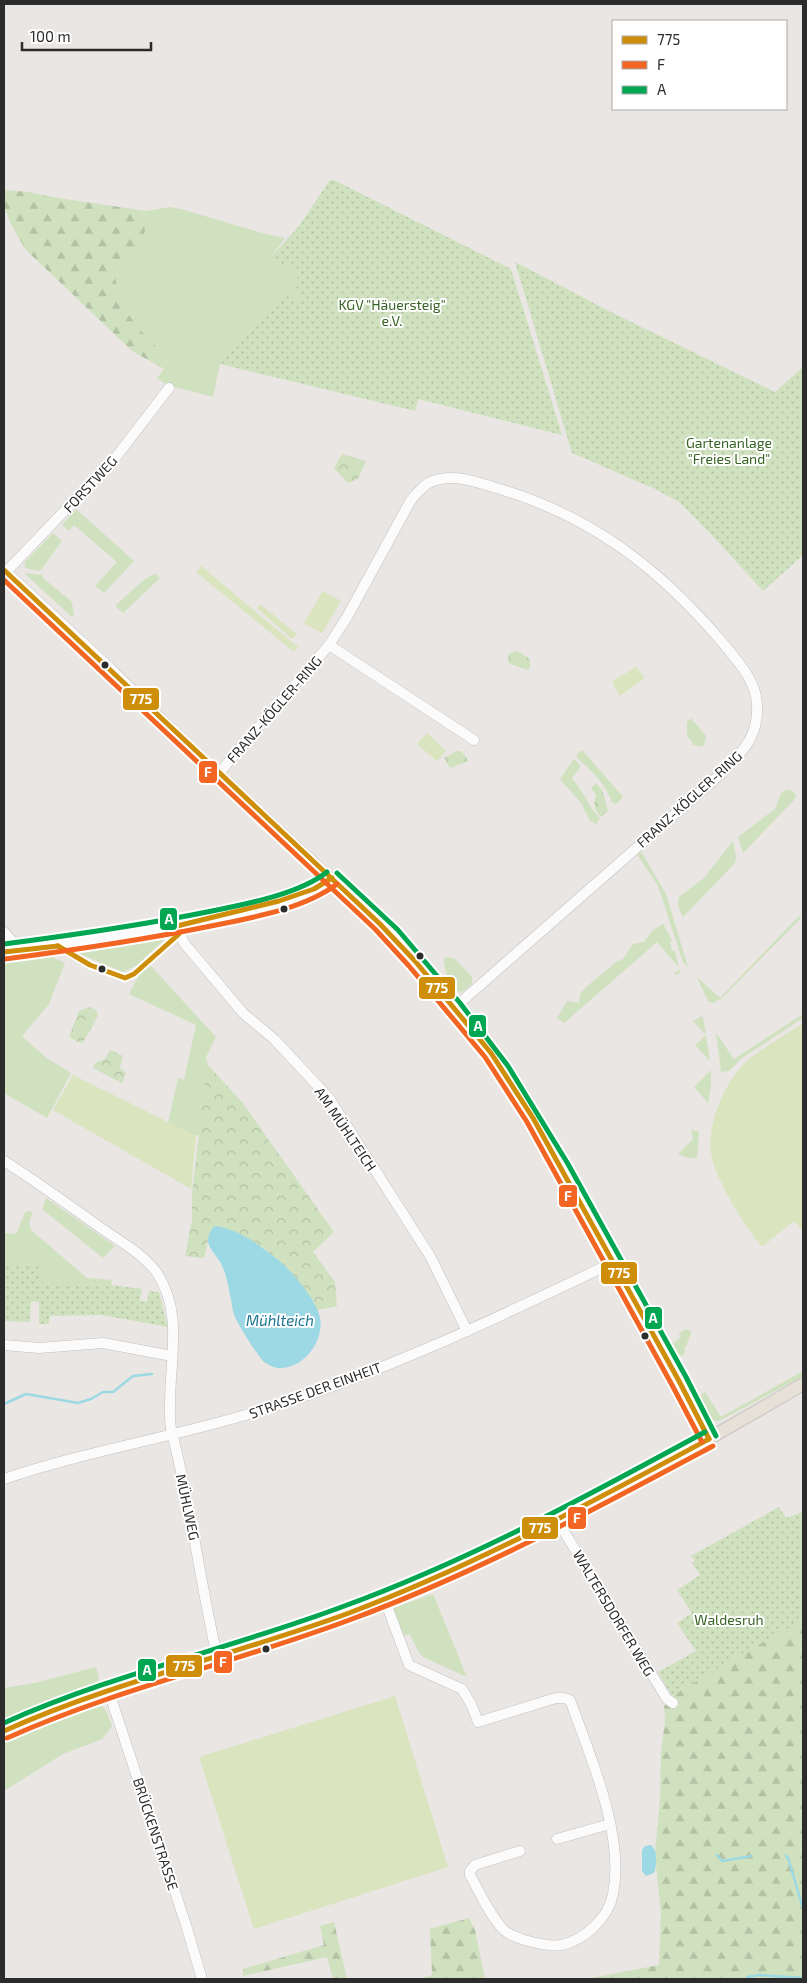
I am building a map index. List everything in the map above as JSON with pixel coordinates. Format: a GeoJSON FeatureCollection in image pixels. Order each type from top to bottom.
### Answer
{"type":"FeatureCollection","features":[{"type":"Feature","properties":{"kind":"main road"},"geometry":{"type":"LineString","coordinates":[[4,1731],[39,1714],[108,1689],[300,1630],[384,1598],[454,1568],[557,1520],[709,1439],[803,1384]]}},
{"type":"Feature","properties":{"kind":"street","name":"FORSTWEG"},"geometry":{"type":"LineString","coordinates":[[4,572],[116,457],[169,388]]}},
{"type":"Feature","properties":{"kind":"street","name":"FRANZ-KÖGLER-RING"},"geometry":{"type":"LineString","coordinates":[[219,773],[328,645],[347,617],[411,500],[419,491],[433,481],[454,478],[505,490],[558,510],[617,544],[668,585],[711,629],[743,668],[754,688],[757,719],[750,740],[740,755],[454,1008]]}},
{"type":"Feature","properties":{"kind":"street"},"geometry":{"type":"LineString","coordinates":[[4,572],[109,667],[392,935],[491,1053],[533,1118],[666,1357],[709,1439]]}},
{"type":"Feature","properties":{"kind":"street","name":"FRANZ-KÖGLER-RING"},"geometry":{"type":"LineString","coordinates":[[328,645],[474,740]]}},
{"type":"Feature","properties":{"kind":"street"},"geometry":{"type":"LineString","coordinates":[[4,952],[58,946],[177,926],[250,910],[318,888],[332,878]]}},
{"type":"Feature","properties":{"kind":"street","name":"AM MÜHLTEICH"},"geometry":{"type":"LineString","coordinates":[[177,926],[184,943],[243,1013],[274,1039],[329,1098],[430,1256],[467,1331]]}},
{"type":"Feature","properties":{"kind":"street"},"geometry":{"type":"LineString","coordinates":[[4,932],[20,950]]}},
{"type":"Feature","properties":{"kind":"street","name":"MÜHLWEG"},"geometry":{"type":"LineString","coordinates":[[4,1161],[123,1243],[156,1273],[172,1310],[174,1334],[170,1378],[172,1433],[198,1550],[206,1604],[217,1656]]}},
{"type":"Feature","properties":{"kind":"street","name":"STRASSE DER EINHEIT"},"geometry":{"type":"LineString","coordinates":[[4,1479],[47,1465],[251,1414],[331,1386],[467,1331],[612,1263]]}},
{"type":"Feature","properties":{"kind":"street"},"geometry":{"type":"LineString","coordinates":[[4,1345],[39,1348],[103,1343],[172,1356]]}},
{"type":"Feature","properties":{"kind":"street","name":"WALTERSDORFER WEG"},"geometry":{"type":"LineString","coordinates":[[557,1520],[634,1648],[667,1699],[673,1703]]}},
{"type":"Feature","properties":{"kind":"street"},"geometry":{"type":"LineString","coordinates":[[384,1598],[409,1665],[462,1690],[471,1704],[478,1722],[556,1698],[570,1700],[600,1782],[614,1849],[615,1880],[611,1902],[609,1908],[596,1925],[586,1934],[570,1942],[555,1945],[530,1942],[504,1930],[470,1875],[470,1871],[475,1865],[520,1851]]}},
{"type":"Feature","properties":{"kind":"street","name":"BRÜCKENSTRASSE"},"geometry":{"type":"LineString","coordinates":[[108,1689],[202,1979]]}},
{"type":"Feature","properties":{"kind":"street"},"geometry":{"type":"LineString","coordinates":[[556,1839],[610,1824]]}},
{"type":"Feature","properties":{"kind":"green space","name":"KGV \"Häuersteig\" e.V."},"geometry":{"type":"Polygon","coordinates":[[[330,180],[336,181],[511,269],[562,435],[418,399],[415,411],[220,364],[270,306],[283,295],[301,300],[302,289],[292,287],[300,273],[270,258],[299,226],[330,180]]]}},
{"type":"Feature","properties":{"kind":"green space"},"geometry":{"type":"Polygon","coordinates":[[[4,190],[29,192],[146,211],[144,240],[115,277],[118,291],[128,313],[141,331],[168,358],[164,369],[132,351],[25,249],[11,224],[4,206],[4,190]]]}},
{"type":"Feature","properties":{"kind":"green space"},"geometry":{"type":"Polygon","coordinates":[[[170,207],[285,238],[270,258],[300,273],[303,291],[301,300],[270,306],[220,364],[213,397],[167,385],[157,378],[164,369],[168,358],[134,322],[118,291],[115,277],[144,240],[146,211],[170,207]]]}},
{"type":"Feature","properties":{"kind":"green space","name":"Gartenanlage \"Freies Land\""},"geometry":{"type":"Polygon","coordinates":[[[515,262],[611,312],[775,392],[803,367],[803,555],[763,591],[679,502],[655,489],[572,453],[515,262]]]}},
{"type":"Feature","properties":{"kind":"green space"},"geometry":{"type":"Polygon","coordinates":[[[342,454],[366,461],[358,479],[348,483],[334,468],[342,454]]]}},
{"type":"Feature","properties":{"kind":"green space"},"geometry":{"type":"Polygon","coordinates":[[[76,509],[134,561],[104,593],[95,586],[117,562],[74,525],[69,531],[62,525],[76,509]]]}},
{"type":"Feature","properties":{"kind":"green space"},"geometry":{"type":"Polygon","coordinates":[[[53,533],[62,541],[40,571],[25,568],[25,562],[53,533]]]}},
{"type":"Feature","properties":{"kind":"green space"},"geometry":{"type":"Polygon","coordinates":[[[201,566],[298,647],[294,652],[196,572],[201,566]]]}},
{"type":"Feature","properties":{"kind":"green space"},"geometry":{"type":"Polygon","coordinates":[[[24,573],[43,575],[43,578],[72,602],[74,616],[72,617],[24,573]]]}},
{"type":"Feature","properties":{"kind":"green space"},"geometry":{"type":"Polygon","coordinates":[[[155,574],[160,578],[123,613],[115,606],[145,579],[155,574]]]}},
{"type":"Feature","properties":{"kind":"green space"},"geometry":{"type":"Polygon","coordinates":[[[323,591],[341,601],[322,633],[304,623],[323,591]]]}},
{"type":"Feature","properties":{"kind":"green space"},"geometry":{"type":"Polygon","coordinates":[[[260,604],[297,634],[292,639],[257,608],[260,604]]]}},
{"type":"Feature","properties":{"kind":"green space"},"geometry":{"type":"Polygon","coordinates":[[[517,651],[530,659],[530,668],[527,670],[509,663],[509,653],[517,651]]]}},
{"type":"Feature","properties":{"kind":"green space"},"geometry":{"type":"Polygon","coordinates":[[[636,667],[645,678],[620,696],[613,681],[636,667]]]}},
{"type":"Feature","properties":{"kind":"green space"},"geometry":{"type":"Polygon","coordinates":[[[691,718],[706,736],[704,745],[701,747],[693,745],[692,741],[687,737],[687,722],[691,718]]]}},
{"type":"Feature","properties":{"kind":"green space"},"geometry":{"type":"Polygon","coordinates":[[[427,733],[446,751],[437,761],[417,744],[427,733]]]}},
{"type":"Feature","properties":{"kind":"green space"},"geometry":{"type":"Polygon","coordinates":[[[457,751],[461,751],[469,761],[450,768],[444,758],[457,751]]]}},
{"type":"Feature","properties":{"kind":"green space"},"geometry":{"type":"Polygon","coordinates":[[[580,751],[583,751],[623,797],[616,804],[612,802],[606,789],[597,777],[576,757],[580,751]]]}},
{"type":"Feature","properties":{"kind":"green space"},"geometry":{"type":"Polygon","coordinates":[[[574,759],[581,766],[572,778],[600,818],[596,824],[590,821],[581,803],[560,779],[574,759]]]}},
{"type":"Feature","properties":{"kind":"green space"},"geometry":{"type":"Polygon","coordinates":[[[596,783],[602,790],[608,811],[601,817],[594,804],[596,795],[591,788],[596,783]]]}},
{"type":"Feature","properties":{"kind":"green space"},"geometry":{"type":"Polygon","coordinates":[[[791,790],[796,795],[795,799],[743,853],[738,837],[775,809],[781,793],[791,790]]]}},
{"type":"Feature","properties":{"kind":"green space"},"geometry":{"type":"Polygon","coordinates":[[[733,841],[736,856],[735,863],[683,917],[678,905],[679,897],[704,878],[733,841]]]}},
{"type":"Feature","properties":{"kind":"green space"},"geometry":{"type":"Polygon","coordinates":[[[638,852],[642,853],[666,894],[688,967],[682,959],[658,886],[638,856],[638,852]]]}},
{"type":"Feature","properties":{"kind":"green space"},"geometry":{"type":"Polygon","coordinates":[[[799,916],[801,918],[722,998],[713,1003],[708,1001],[697,977],[720,998],[799,916]]]}},
{"type":"Feature","properties":{"kind":"green space"},"geometry":{"type":"Polygon","coordinates":[[[663,924],[672,940],[670,942],[672,951],[675,951],[679,968],[657,942],[564,1023],[557,1018],[567,1001],[579,1003],[580,994],[584,989],[616,962],[623,959],[633,944],[644,942],[653,930],[663,924]]]}},
{"type":"Feature","properties":{"kind":"green space"},"geometry":{"type":"Polygon","coordinates":[[[162,936],[164,940],[137,965],[123,972],[73,951],[74,949],[162,936]]]}},
{"type":"Feature","properties":{"kind":"green space"},"geometry":{"type":"Polygon","coordinates":[[[45,954],[65,963],[49,1004],[22,1036],[45,1057],[71,1073],[47,1118],[4,1093],[4,960],[45,954]]]}},
{"type":"Feature","properties":{"kind":"green space"},"geometry":{"type":"Polygon","coordinates":[[[448,957],[455,959],[472,977],[472,984],[462,992],[456,991],[447,976],[444,959],[448,957]]]}},
{"type":"Feature","properties":{"kind":"green space"},"geometry":{"type":"Polygon","coordinates":[[[149,964],[216,1037],[206,1057],[208,1065],[198,1119],[199,1134],[196,1136],[168,1123],[178,1078],[184,1080],[196,1025],[129,994],[139,975],[149,964]]]}},
{"type":"Feature","properties":{"kind":"green space"},"geometry":{"type":"Polygon","coordinates":[[[679,969],[680,972],[677,975],[674,974],[679,969]]]}},
{"type":"Feature","properties":{"kind":"green space"},"geometry":{"type":"Polygon","coordinates":[[[89,1007],[96,1010],[98,1016],[82,1044],[69,1037],[79,1011],[89,1007]]]}},
{"type":"Feature","properties":{"kind":"green space"},"geometry":{"type":"Polygon","coordinates":[[[803,1014],[803,1018],[742,1058],[729,1071],[721,1072],[716,1033],[734,1059],[803,1014]]]}},
{"type":"Feature","properties":{"kind":"green space"},"geometry":{"type":"Polygon","coordinates":[[[703,1017],[706,1035],[693,1021],[703,1017]]]}},
{"type":"Feature","properties":{"kind":"green space"},"geometry":{"type":"Polygon","coordinates":[[[803,1023],[803,1231],[794,1221],[762,1247],[739,1215],[718,1176],[711,1153],[710,1142],[714,1118],[729,1083],[743,1065],[803,1023]]]}},
{"type":"Feature","properties":{"kind":"green space"},"geometry":{"type":"Polygon","coordinates":[[[706,1035],[710,1061],[695,1045],[706,1035]]]}},
{"type":"Feature","properties":{"kind":"green space"},"geometry":{"type":"Polygon","coordinates":[[[110,1050],[123,1056],[120,1068],[126,1073],[122,1083],[93,1068],[95,1063],[105,1059],[110,1050]]]}},
{"type":"Feature","properties":{"kind":"green space"},"geometry":{"type":"Polygon","coordinates":[[[208,1065],[242,1102],[334,1232],[313,1252],[335,1282],[337,1306],[318,1310],[283,1264],[264,1248],[214,1226],[210,1232],[204,1258],[185,1256],[192,1220],[192,1193],[199,1134],[198,1119],[208,1065]]]}},
{"type":"Feature","properties":{"kind":"green space"},"geometry":{"type":"Polygon","coordinates":[[[711,1070],[711,1085],[708,1103],[694,1087],[711,1070]]]}},
{"type":"Feature","properties":{"kind":"green space"},"geometry":{"type":"Polygon","coordinates":[[[73,1075],[196,1136],[191,1189],[53,1110],[73,1075]]]}},
{"type":"Feature","properties":{"kind":"green space"},"geometry":{"type":"Polygon","coordinates":[[[691,1129],[699,1132],[697,1158],[688,1158],[678,1154],[693,1139],[691,1129]]]}},
{"type":"Feature","properties":{"kind":"green space"},"geometry":{"type":"Polygon","coordinates":[[[46,1198],[115,1246],[103,1258],[42,1209],[46,1198]]]}},
{"type":"Feature","properties":{"kind":"green space"},"geometry":{"type":"Polygon","coordinates":[[[26,1211],[33,1212],[29,1223],[31,1230],[87,1278],[112,1280],[111,1285],[38,1283],[38,1265],[4,1263],[4,1233],[16,1234],[26,1211]]]}},
{"type":"Feature","properties":{"kind":"green space"},"geometry":{"type":"Polygon","coordinates":[[[4,1263],[38,1265],[39,1283],[111,1285],[142,1289],[140,1301],[147,1302],[149,1291],[159,1292],[168,1327],[102,1315],[50,1316],[49,1324],[39,1324],[39,1302],[31,1301],[30,1322],[5,1321],[4,1263]]]}},
{"type":"Feature","properties":{"kind":"green space"},"geometry":{"type":"Polygon","coordinates":[[[686,1329],[691,1331],[691,1335],[684,1348],[685,1354],[680,1356],[672,1344],[680,1338],[679,1333],[686,1329]]]}},
{"type":"Feature","properties":{"kind":"green space"},"geometry":{"type":"Polygon","coordinates":[[[803,1371],[803,1376],[719,1421],[715,1421],[709,1416],[699,1396],[705,1392],[721,1417],[803,1371]]]}},
{"type":"Feature","properties":{"kind":"green space","name":"Waldesruh"},"geometry":{"type":"Polygon","coordinates":[[[779,1507],[786,1518],[803,1512],[803,1620],[672,1696],[658,1672],[696,1651],[677,1623],[692,1613],[677,1590],[700,1575],[692,1563],[695,1561],[691,1556],[779,1507]]]}},
{"type":"Feature","properties":{"kind":"green space"},"geometry":{"type":"Polygon","coordinates":[[[433,1594],[467,1677],[423,1657],[410,1634],[403,1636],[393,1608],[433,1594]]]}},
{"type":"Feature","properties":{"kind":"green space"},"geometry":{"type":"Polygon","coordinates":[[[803,1620],[803,1979],[586,1979],[659,1965],[661,1914],[655,1854],[660,1799],[661,1751],[665,1721],[664,1706],[672,1696],[803,1620]]]}},
{"type":"Feature","properties":{"kind":"green space"},"geometry":{"type":"Polygon","coordinates":[[[96,1667],[99,1678],[97,1685],[35,1707],[4,1722],[4,1688],[35,1683],[96,1667]]]}},
{"type":"Feature","properties":{"kind":"green space"},"geometry":{"type":"Polygon","coordinates":[[[395,1696],[448,1867],[254,1929],[199,1757],[395,1696]]]}},
{"type":"Feature","properties":{"kind":"green space"},"geometry":{"type":"Polygon","coordinates":[[[94,1706],[102,1706],[106,1710],[112,1726],[102,1739],[63,1754],[4,1791],[4,1743],[59,1717],[94,1706]]]}},
{"type":"Feature","properties":{"kind":"green space"},"geometry":{"type":"Polygon","coordinates":[[[469,1918],[475,1930],[485,1979],[419,1979],[432,1975],[430,1929],[469,1918]]]}},
{"type":"Feature","properties":{"kind":"green space"},"geometry":{"type":"Polygon","coordinates":[[[334,1922],[347,1979],[333,1979],[327,1957],[243,1976],[243,1969],[324,1945],[320,1926],[334,1922]]]}},
{"type":"Feature","properties":{"kind":"water","name":"Mühlteich"},"geometry":{"type":"Polygon","coordinates":[[[214,1226],[231,1230],[263,1248],[288,1269],[310,1296],[317,1309],[320,1329],[313,1349],[298,1363],[288,1367],[273,1367],[264,1362],[253,1348],[234,1314],[223,1267],[208,1244],[209,1236],[214,1226]]]}},
{"type":"Feature","properties":{"kind":"water"},"geometry":{"type":"Polygon","coordinates":[[[651,1845],[656,1854],[656,1866],[654,1873],[646,1876],[642,1871],[642,1850],[645,1846],[651,1845]]]}},
{"type":"Feature","properties":{"kind":"waterway"},"geometry":{"type":"LineString","coordinates":[[4,1404],[26,1394],[78,1403],[91,1399],[103,1392],[113,1392],[133,1376],[152,1374]]}},
{"type":"Feature","properties":{"kind":"waterway"},"geometry":{"type":"LineString","coordinates":[[717,1855],[722,1861],[752,1856]]}},
{"type":"Feature","properties":{"kind":"waterway"},"geometry":{"type":"LineString","coordinates":[[786,1856],[803,1908]]}},
{"type":"Feature","properties":{"kind":"waterway"},"geometry":{"type":"LineString","coordinates":[[747,1977],[760,1975],[803,1978]]}},
{"type":"Feature","properties":{"kind":"transit line","name":"775"},"geometry":{"type":"LineString","coordinates":[[4,570],[380,924],[415,961],[491,1053],[533,1118],[679,1381],[709,1439]]}},
{"type":"Feature","properties":{"kind":"transit line","name":"F"},"geometry":{"type":"LineString","coordinates":[[4,580],[375,929],[409,966],[485,1057],[527,1122],[702,1442]]}},
{"type":"Feature","properties":{"kind":"transit line","name":"A"},"geometry":{"type":"LineString","coordinates":[[4,944],[134,925],[241,905],[288,892],[315,880],[327,872]]}},
{"type":"Feature","properties":{"kind":"transit line","name":"A"},"geometry":{"type":"LineString","coordinates":[[337,873],[398,930],[460,1003],[508,1066],[568,1164],[686,1377],[716,1436]]}},
{"type":"Feature","properties":{"kind":"transit line","name":"775"},"geometry":{"type":"LineString","coordinates":[[177,926],[279,901],[314,889],[332,878]]}},
{"type":"Feature","properties":{"kind":"transit line","name":"F"},"geometry":{"type":"LineString","coordinates":[[5,959],[134,940],[260,916],[309,900],[337,884]]}},
{"type":"Feature","properties":{"kind":"transit line","name":"775"},"geometry":{"type":"LineString","coordinates":[[58,946],[90,965],[125,978],[134,974],[179,934]]}},
{"type":"Feature","properties":{"kind":"transit line","name":"775"},"geometry":{"type":"LineString","coordinates":[[4,952],[58,946]]}},
{"type":"Feature","properties":{"kind":"transit line","name":"A"},"geometry":{"type":"LineString","coordinates":[[4,1723],[46,1705],[132,1675],[261,1635],[394,1587],[485,1547],[705,1432]]}},
{"type":"Feature","properties":{"kind":"transit line","name":"775"},"geometry":{"type":"LineString","coordinates":[[4,1731],[89,1697],[306,1628],[396,1595],[532,1532],[709,1439]]}},
{"type":"Feature","properties":{"kind":"transit line","name":"F"},"geometry":{"type":"LineString","coordinates":[[7,1738],[92,1704],[266,1649],[399,1601],[535,1539],[713,1446]]}}]}
